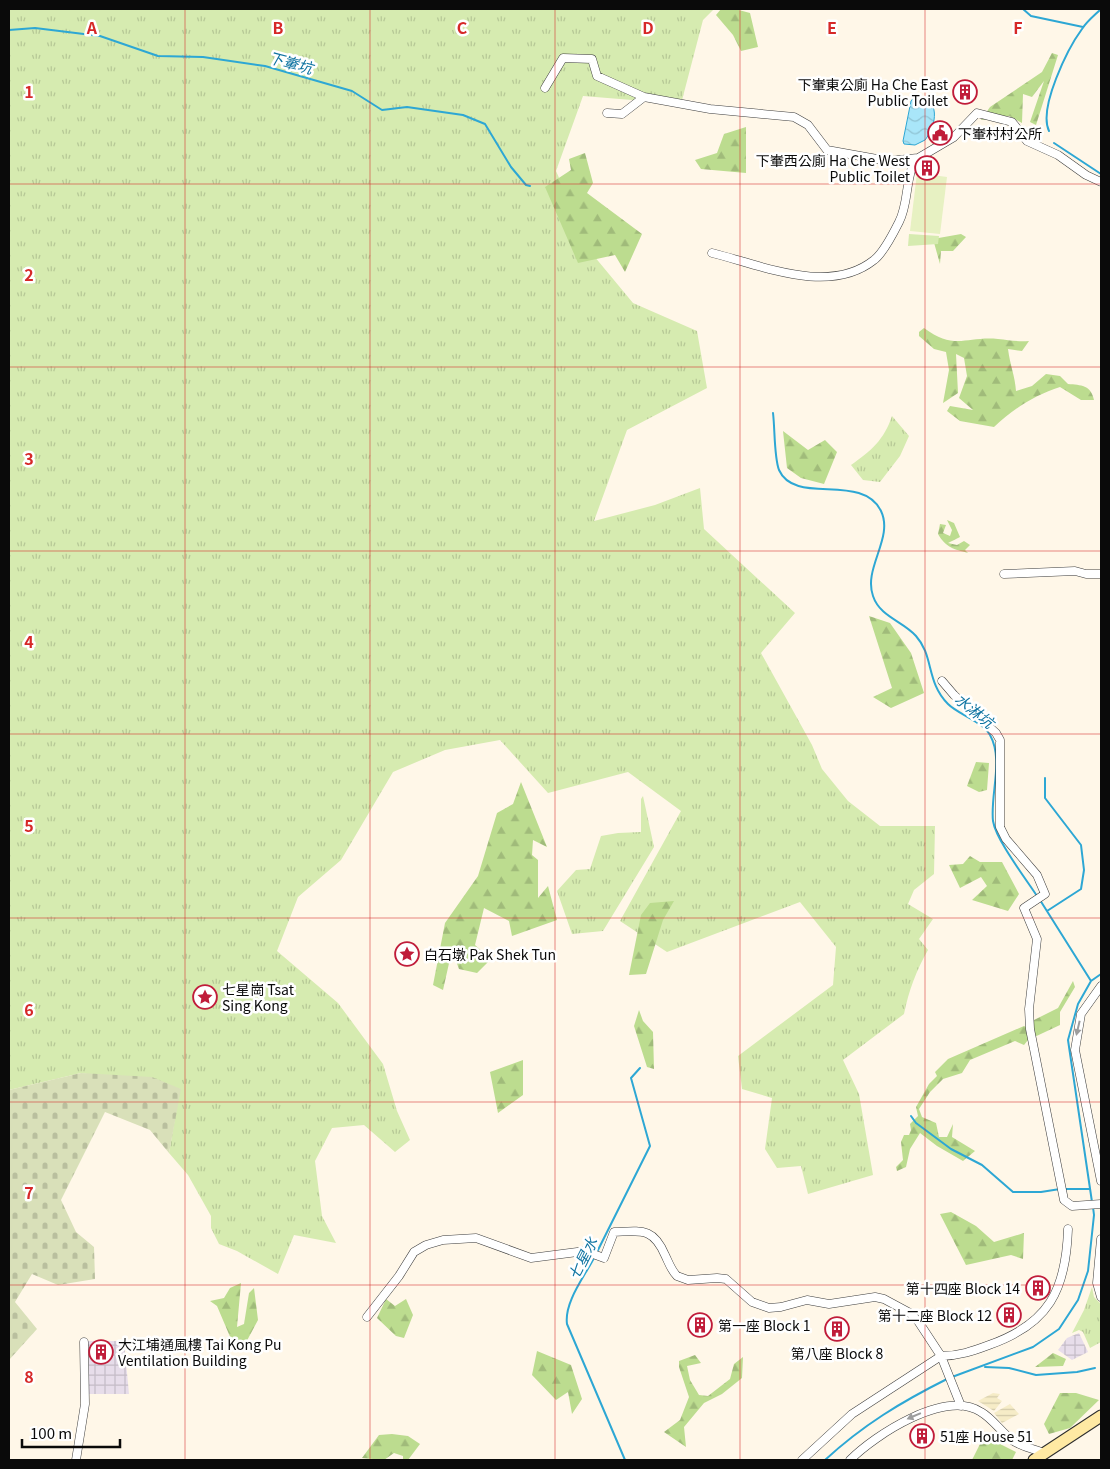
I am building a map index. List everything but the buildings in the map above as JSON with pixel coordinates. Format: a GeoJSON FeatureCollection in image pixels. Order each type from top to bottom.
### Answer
{"type":"FeatureCollection","features":[{"type":"Feature","properties":{"kind":"main road"},"geometry":{"type":"LineString","coordinates":[[1034,1460],[1101,1416]]}},
{"type":"Feature","properties":{"kind":"street"},"geometry":{"type":"LineString","coordinates":[[545,88],[563,58],[592,59],[597,76],[644,97],[710,110],[791,116],[806,123],[827,150],[888,161],[918,158],[954,137],[974,114],[980,113],[1012,122],[1026,141],[1058,155],[1086,175],[1101,182]]}},
{"type":"Feature","properties":{"kind":"street"},"geometry":{"type":"LineString","coordinates":[[608,113],[622,114],[644,97]]}},
{"type":"Feature","properties":{"kind":"street"},"geometry":{"type":"LineString","coordinates":[[712,253],[811,276],[838,275],[860,269],[879,255],[899,224],[911,169],[918,158]]}},
{"type":"Feature","properties":{"kind":"street"},"geometry":{"type":"LineString","coordinates":[[1004,574],[1075,571],[1086,574],[1101,574]]}},
{"type":"Feature","properties":{"kind":"street"},"geometry":{"type":"LineString","coordinates":[[942,681],[954,695],[996,733],[1000,740],[1000,827],[1006,839],[1037,875],[1045,894],[1024,908],[1036,939],[1029,1008],[1030,1029],[1064,1200],[1072,1206],[1100,1204]]}},
{"type":"Feature","properties":{"kind":"street"},"geometry":{"type":"LineString","coordinates":[[1101,986],[1081,1014],[1075,1050],[1101,1182]]}},
{"type":"Feature","properties":{"kind":"street"},"geometry":{"type":"LineString","coordinates":[[802,1460],[852,1414],[941,1356],[960,1355],[1005,1339],[1028,1327],[1041,1314],[1060,1282],[1066,1257],[1068,1229]]}},
{"type":"Feature","properties":{"kind":"street"},"geometry":{"type":"LineString","coordinates":[[366,1317],[399,1276],[414,1252],[426,1245],[444,1240],[476,1238],[531,1258],[591,1252],[604,1258],[614,1232],[643,1232],[656,1238],[677,1276],[688,1280],[726,1279],[751,1301],[763,1307],[781,1307],[807,1300],[829,1304],[879,1297],[913,1316],[947,1367],[961,1406]]}},
{"type":"Feature","properties":{"kind":"street"},"geometry":{"type":"LineString","coordinates":[[1101,1239],[1098,1283],[1101,1296]]}},
{"type":"Feature","properties":{"kind":"street"},"geometry":{"type":"LineString","coordinates":[[76,1460],[85,1404],[84,1342]]}},
{"type":"Feature","properties":{"kind":"street"},"geometry":{"type":"LineString","coordinates":[[850,1460],[889,1429],[906,1419],[924,1412],[961,1406],[980,1411],[1012,1440],[1044,1453]]}},
{"type":"Feature","properties":{"kind":"shaded area"},"geometry":{"type":"Polygon","coordinates":[[[1079,1333],[1088,1352],[1072,1360],[1058,1350],[1067,1338],[1079,1333]]]}},
{"type":"Feature","properties":{"kind":"shaded area","name":"大江埔通風樓 Tai Kong Pu Ventilation Building"},"geometry":{"type":"Polygon","coordinates":[[[88,1341],[124,1341],[129,1394],[89,1394],[88,1341]]]}},
{"type":"Feature","properties":{"kind":"shaded area"},"geometry":{"type":"Polygon","coordinates":[[[993,1393],[1000,1394],[997,1398],[1002,1401],[994,1411],[978,1401],[993,1393]]]}},
{"type":"Feature","properties":{"kind":"shaded area"},"geometry":{"type":"Polygon","coordinates":[[[1010,1404],[1019,1414],[1002,1423],[994,1413],[1010,1404]]]}},
{"type":"Feature","properties":{"kind":"green space"},"geometry":{"type":"Polygon","coordinates":[[[9,9],[714,9],[703,20],[681,104],[583,96],[556,171],[594,256],[633,303],[697,331],[707,388],[627,430],[594,521],[655,505],[700,488],[704,529],[795,613],[761,653],[812,745],[822,769],[848,801],[880,826],[935,826],[934,874],[914,890],[908,904],[933,919],[919,939],[928,950],[913,981],[904,1014],[843,1060],[859,1094],[873,1175],[808,1194],[801,1166],[777,1168],[765,1149],[772,1098],[742,1089],[738,1056],[833,985],[836,947],[800,902],[667,952],[620,921],[681,811],[628,772],[548,793],[500,740],[445,750],[393,772],[341,860],[298,897],[277,951],[338,1003],[383,1064],[397,1111],[410,1140],[395,1152],[364,1125],[332,1128],[315,1161],[322,1216],[336,1243],[294,1235],[278,1274],[237,1251],[219,1244],[211,1228],[211,1216],[188,1175],[169,1153],[180,1089],[81,1073],[9,1090],[9,9]]]}},
{"type":"Feature","properties":{"kind":"green space"},"geometry":{"type":"Polygon","coordinates":[[[721,9],[735,9],[750,13],[758,47],[741,51],[733,35],[716,15],[721,9]]]}},
{"type":"Feature","properties":{"kind":"green space"},"geometry":{"type":"Polygon","coordinates":[[[1052,53],[1058,55],[1036,125],[1030,122],[1044,81],[1032,97],[1023,94],[1022,123],[1009,116],[981,120],[990,107],[1042,72],[1052,53]]]}},
{"type":"Feature","properties":{"kind":"green space"},"geometry":{"type":"Polygon","coordinates":[[[746,127],[746,173],[701,169],[695,160],[717,153],[724,134],[746,127]]]}},
{"type":"Feature","properties":{"kind":"green space"},"geometry":{"type":"Polygon","coordinates":[[[585,153],[593,183],[587,193],[642,234],[625,272],[615,255],[578,263],[545,187],[571,170],[569,159],[585,153]]]}},
{"type":"Feature","properties":{"kind":"green space"},"geometry":{"type":"Polygon","coordinates":[[[917,173],[947,177],[940,234],[910,231],[917,173]]]}},
{"type":"Feature","properties":{"kind":"green space"},"geometry":{"type":"Polygon","coordinates":[[[909,234],[939,236],[938,244],[908,246],[909,234]]]}},
{"type":"Feature","properties":{"kind":"green space"},"geometry":{"type":"Polygon","coordinates":[[[961,234],[966,237],[953,251],[941,251],[940,264],[933,239],[961,234]]]}},
{"type":"Feature","properties":{"kind":"green space"},"geometry":{"type":"Polygon","coordinates":[[[924,328],[935,335],[953,341],[998,339],[1029,341],[1022,351],[1008,349],[1016,391],[1032,386],[1046,374],[1060,376],[1068,384],[1085,387],[1093,395],[1094,400],[1081,400],[1060,387],[1025,403],[994,427],[960,421],[947,411],[950,406],[973,410],[959,398],[967,376],[964,358],[956,354],[958,393],[943,403],[949,370],[946,352],[934,349],[919,336],[919,332],[924,328]]]}},
{"type":"Feature","properties":{"kind":"green space"},"geometry":{"type":"Polygon","coordinates":[[[892,416],[909,436],[900,456],[880,482],[863,480],[851,465],[876,444],[885,432],[892,416]]]}},
{"type":"Feature","properties":{"kind":"green space"},"geometry":{"type":"Polygon","coordinates":[[[783,431],[808,450],[825,440],[837,452],[824,484],[801,478],[787,468],[783,431]]]}},
{"type":"Feature","properties":{"kind":"green space"},"geometry":{"type":"Polygon","coordinates":[[[947,520],[954,523],[960,537],[948,543],[957,545],[964,541],[970,545],[965,550],[968,553],[954,549],[941,539],[938,534],[940,524],[946,525],[943,533],[950,536],[952,530],[947,520]]]}},
{"type":"Feature","properties":{"kind":"green space"},"geometry":{"type":"Polygon","coordinates":[[[869,616],[890,623],[911,653],[924,693],[891,708],[873,697],[892,688],[869,616]]]}},
{"type":"Feature","properties":{"kind":"green space"},"geometry":{"type":"Polygon","coordinates":[[[976,762],[989,763],[987,790],[979,792],[967,786],[976,762]]]}},
{"type":"Feature","properties":{"kind":"green space"},"geometry":{"type":"Polygon","coordinates":[[[521,782],[547,847],[533,840],[532,855],[538,860],[538,898],[548,886],[557,920],[512,936],[509,921],[484,908],[475,945],[491,959],[477,973],[459,969],[452,950],[443,990],[433,985],[445,923],[478,876],[497,813],[513,804],[521,782]]]}},
{"type":"Feature","properties":{"kind":"green space"},"geometry":{"type":"Polygon","coordinates":[[[643,796],[654,847],[603,931],[572,934],[557,891],[576,870],[590,869],[601,836],[641,832],[641,799],[643,796]]]}},
{"type":"Feature","properties":{"kind":"green space"},"geometry":{"type":"Polygon","coordinates":[[[970,856],[980,862],[1002,862],[1019,894],[1008,911],[972,900],[987,886],[981,877],[960,888],[949,865],[963,864],[970,856]]]}},
{"type":"Feature","properties":{"kind":"green space"},"geometry":{"type":"Polygon","coordinates":[[[674,901],[663,920],[646,974],[629,975],[641,915],[650,903],[674,901]]]}},
{"type":"Feature","properties":{"kind":"green space"},"geometry":{"type":"Polygon","coordinates":[[[1073,981],[1075,987],[1060,1012],[1060,1025],[1028,1040],[1024,1045],[1015,1041],[970,1060],[962,1073],[943,1079],[930,1092],[919,1109],[922,1117],[936,1123],[939,1137],[947,1137],[953,1124],[952,1137],[975,1151],[963,1161],[937,1146],[920,1133],[910,1149],[906,1167],[897,1171],[896,1167],[903,1160],[901,1142],[904,1135],[909,1135],[911,1130],[910,1124],[918,1116],[916,1107],[929,1084],[937,1076],[935,1072],[948,1059],[1024,1026],[1030,1029],[1032,1021],[1058,1008],[1073,981]]]}},
{"type":"Feature","properties":{"kind":"green space"},"geometry":{"type":"Polygon","coordinates":[[[639,1010],[643,1021],[653,1032],[654,1069],[647,1067],[634,1026],[639,1010]]]}},
{"type":"Feature","properties":{"kind":"green space"},"geometry":{"type":"Polygon","coordinates":[[[523,1060],[523,1095],[498,1113],[490,1072],[523,1060]]]}},
{"type":"Feature","properties":{"kind":"green space"},"geometry":{"type":"Polygon","coordinates":[[[81,1073],[152,1077],[181,1089],[169,1153],[150,1130],[105,1112],[61,1200],[76,1232],[94,1247],[95,1279],[58,1285],[32,1274],[15,1302],[37,1329],[9,1360],[9,1090],[81,1073]]]}},
{"type":"Feature","properties":{"kind":"green space"},"geometry":{"type":"Polygon","coordinates":[[[951,1212],[976,1226],[994,1242],[1024,1233],[1023,1259],[1011,1255],[966,1265],[940,1214],[951,1212]]]}},
{"type":"Feature","properties":{"kind":"green space"},"geometry":{"type":"Polygon","coordinates":[[[241,1283],[237,1327],[244,1324],[249,1293],[254,1288],[258,1320],[243,1348],[234,1346],[217,1306],[210,1301],[224,1298],[230,1288],[241,1283]]]}},
{"type":"Feature","properties":{"kind":"green space"},"geometry":{"type":"Polygon","coordinates":[[[1092,1287],[1094,1297],[1101,1304],[1101,1342],[1090,1348],[1083,1332],[1079,1330],[1072,1333],[1084,1310],[1092,1287]]]}},
{"type":"Feature","properties":{"kind":"green space"},"geometry":{"type":"Polygon","coordinates":[[[386,1299],[395,1306],[406,1299],[413,1315],[404,1338],[396,1336],[377,1318],[386,1299]]]}},
{"type":"Feature","properties":{"kind":"green space"},"geometry":{"type":"Polygon","coordinates":[[[537,1351],[571,1365],[582,1399],[572,1414],[568,1392],[556,1400],[532,1375],[537,1351]]]}},
{"type":"Feature","properties":{"kind":"green space"},"geometry":{"type":"Polygon","coordinates":[[[1053,1353],[1066,1359],[1063,1366],[1035,1367],[1053,1353]]]}},
{"type":"Feature","properties":{"kind":"green space"},"geometry":{"type":"Polygon","coordinates":[[[695,1355],[701,1363],[687,1366],[690,1380],[699,1395],[708,1396],[730,1379],[734,1364],[743,1357],[742,1378],[722,1394],[704,1403],[684,1427],[686,1447],[664,1432],[680,1420],[689,1397],[679,1367],[679,1361],[695,1355]]]}},
{"type":"Feature","properties":{"kind":"green space"},"geometry":{"type":"Polygon","coordinates":[[[1060,1393],[1076,1393],[1099,1400],[1070,1428],[1049,1434],[1044,1424],[1060,1393]]]}},
{"type":"Feature","properties":{"kind":"green space"},"geometry":{"type":"Polygon","coordinates":[[[379,1435],[408,1436],[420,1444],[408,1460],[403,1460],[403,1456],[394,1453],[384,1460],[362,1458],[379,1435]]]}},
{"type":"Feature","properties":{"kind":"green space"},"geometry":{"type":"Polygon","coordinates":[[[984,1436],[1016,1452],[1012,1460],[972,1460],[984,1436]]]}},
{"type":"Feature","properties":{"kind":"water"},"geometry":{"type":"Polygon","coordinates":[[[916,95],[930,101],[933,107],[934,120],[925,140],[915,145],[904,144],[911,101],[916,95]]]}},
{"type":"Feature","properties":{"kind":"waterway"},"geometry":{"type":"LineString","coordinates":[[1023,9],[1031,16],[1083,27]]}},
{"type":"Feature","properties":{"kind":"waterway"},"geometry":{"type":"LineString","coordinates":[[1049,131],[1047,121],[1048,108],[1056,78],[1076,38],[1086,23],[1101,9]]}},
{"type":"Feature","properties":{"kind":"waterway","name":"下輋坑"},"geometry":{"type":"LineString","coordinates":[[9,30],[35,28],[100,36],[158,56],[203,57],[265,66],[352,91],[382,110],[407,107],[463,115],[485,124],[511,167],[526,185],[530,186]]}},
{"type":"Feature","properties":{"kind":"waterway"},"geometry":{"type":"LineString","coordinates":[[1054,143],[1101,174]]}},
{"type":"Feature","properties":{"kind":"waterway","name":"水淋坑"},"geometry":{"type":"LineString","coordinates":[[773,413],[777,464],[787,480],[799,486],[813,489],[845,490],[859,493],[872,500],[881,511],[884,521],[884,532],[872,575],[873,596],[876,603],[886,614],[911,631],[922,644],[936,687],[941,696],[958,712],[982,726],[990,735],[996,755],[993,811],[995,829],[1005,849],[1037,896]]}},
{"type":"Feature","properties":{"kind":"waterway"},"geometry":{"type":"LineString","coordinates":[[1045,778],[1045,798],[1081,845],[1084,870],[1081,889],[1047,911]]}},
{"type":"Feature","properties":{"kind":"waterway","name":"水淋坑"},"geometry":{"type":"LineString","coordinates":[[1040,900],[1091,981]]}},
{"type":"Feature","properties":{"kind":"waterway"},"geometry":{"type":"LineString","coordinates":[[1092,1202],[1068,1040],[1078,1004],[1091,981],[1101,974]]}},
{"type":"Feature","properties":{"kind":"waterway","name":"七星水"},"geometry":{"type":"LineString","coordinates":[[597,1252],[650,1146],[631,1078],[640,1068]]}},
{"type":"Feature","properties":{"kind":"waterway"},"geometry":{"type":"LineString","coordinates":[[911,1116],[916,1123],[951,1149],[982,1165],[1013,1192],[1041,1192],[1060,1189]]}},
{"type":"Feature","properties":{"kind":"waterway"},"geometry":{"type":"LineString","coordinates":[[1065,1189],[1090,1189]]}},
{"type":"Feature","properties":{"kind":"waterway"},"geometry":{"type":"LineString","coordinates":[[952,1377],[1033,1347],[1059,1329],[1078,1300],[1088,1271],[1094,1215],[1093,1207]]}},
{"type":"Feature","properties":{"kind":"waterway","name":"七星水"},"geometry":{"type":"LineString","coordinates":[[595,1256],[572,1298],[567,1316],[567,1324],[625,1460]]}},
{"type":"Feature","properties":{"kind":"waterway"},"geometry":{"type":"LineString","coordinates":[[985,1367],[1009,1368],[1036,1375],[1077,1372],[1095,1368]]}},
{"type":"Feature","properties":{"kind":"waterway"},"geometry":{"type":"LineString","coordinates":[[825,1460],[839,1447],[883,1415],[947,1379]]}},
{"type":"Feature","properties":{"kind":"place","name":"下輋東公廁 Ha Che East Public Toilet"},"geometry":{"type":"Point","coordinates":[965,92]}},
{"type":"Feature","properties":{"kind":"place","name":"下輋村村公所"},"geometry":{"type":"Point","coordinates":[940,133]}},
{"type":"Feature","properties":{"kind":"place","name":"下輋西公廁 Ha Che West Public Toilet"},"geometry":{"type":"Point","coordinates":[927,168]}},
{"type":"Feature","properties":{"kind":"place","name":"白石墩 Pak Shek Tun"},"geometry":{"type":"Point","coordinates":[407,954]}},
{"type":"Feature","properties":{"kind":"place","name":"七星崗 Tsat Sing Kong"},"geometry":{"type":"Point","coordinates":[205,997]}},
{"type":"Feature","properties":{"kind":"place","name":"第十四座 Block 14"},"geometry":{"type":"Point","coordinates":[1038,1288]}},
{"type":"Feature","properties":{"kind":"place","name":"第十二座 Block 12"},"geometry":{"type":"Point","coordinates":[1009,1315]}},
{"type":"Feature","properties":{"kind":"place","name":"第一座 Block 1"},"geometry":{"type":"Point","coordinates":[700,1325]}},
{"type":"Feature","properties":{"kind":"place","name":"第八座 Block 8"},"geometry":{"type":"Point","coordinates":[837,1329]}},
{"type":"Feature","properties":{"kind":"place","name":"大江埔通風樓 Tai Kong Pu Ventilation Building"},"geometry":{"type":"Point","coordinates":[101,1352]}},
{"type":"Feature","properties":{"kind":"place","name":"51座 House 51"},"geometry":{"type":"Point","coordinates":[922,1436]}}]}
